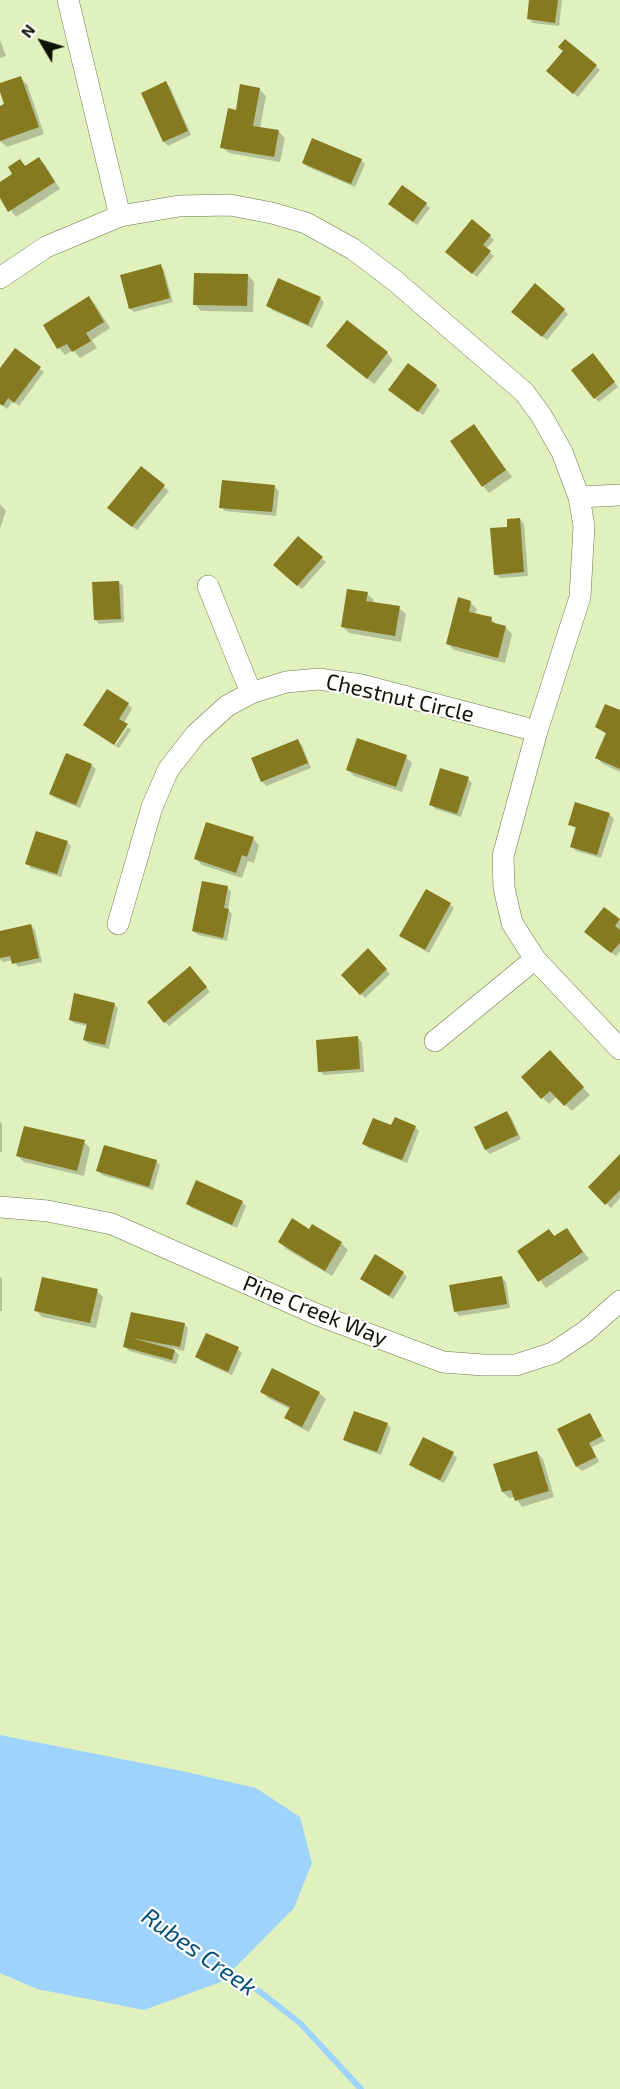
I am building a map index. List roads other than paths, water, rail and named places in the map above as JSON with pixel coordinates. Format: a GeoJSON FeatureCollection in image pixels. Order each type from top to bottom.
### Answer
{"type":"FeatureCollection","features":[{"type":"Feature","properties":{"kind":"street"},"geometry":{"type":"LineString","coordinates":[[68,0],[120,216]]}},
{"type":"Feature","properties":{"kind":"street"},"geometry":{"type":"LineString","coordinates":[[0,278],[46,247],[120,216],[179,206],[230,205],[272,213],[306,224],[353,249],[394,280],[524,392],[542,415],[562,452],[579,497],[584,526],[580,597],[537,731],[503,856],[504,888],[512,923],[535,958],[620,1049]]}},
{"type":"Feature","properties":{"kind":"street"},"geometry":{"type":"LineString","coordinates":[[579,497],[620,495]]}},
{"type":"Feature","properties":{"kind":"street"},"geometry":{"type":"LineString","coordinates":[[208,586],[251,693]]}},
{"type":"Feature","properties":{"kind":"street","name":"Chestnut Circle"},"geometry":{"type":"LineString","coordinates":[[117,924],[152,807],[168,770],[196,734],[227,706],[251,693],[286,682],[319,679],[372,687],[537,731]]}},
{"type":"Feature","properties":{"kind":"street"},"geometry":{"type":"LineString","coordinates":[[435,1041],[535,958]]}},
{"type":"Feature","properties":{"kind":"street","name":"Pine Creek Way"},"geometry":{"type":"LineString","coordinates":[[0,1207],[48,1210],[112,1224],[318,1315],[443,1362],[516,1365],[553,1353],[586,1331],[620,1301]]}},
{"type":"Feature","properties":{"kind":"water"},"geometry":{"type":"Polygon","coordinates":[[[0,1735],[256,1788],[300,1817],[312,1863],[294,1908],[221,1982],[144,2010],[37,1989],[0,1973],[0,1735]]]}},
{"type":"Feature","properties":{"kind":"waterway","name":"Rubes Creek"},"geometry":{"type":"LineString","coordinates":[[225,1969],[259,1991],[300,2023],[361,2089]]}}]}
